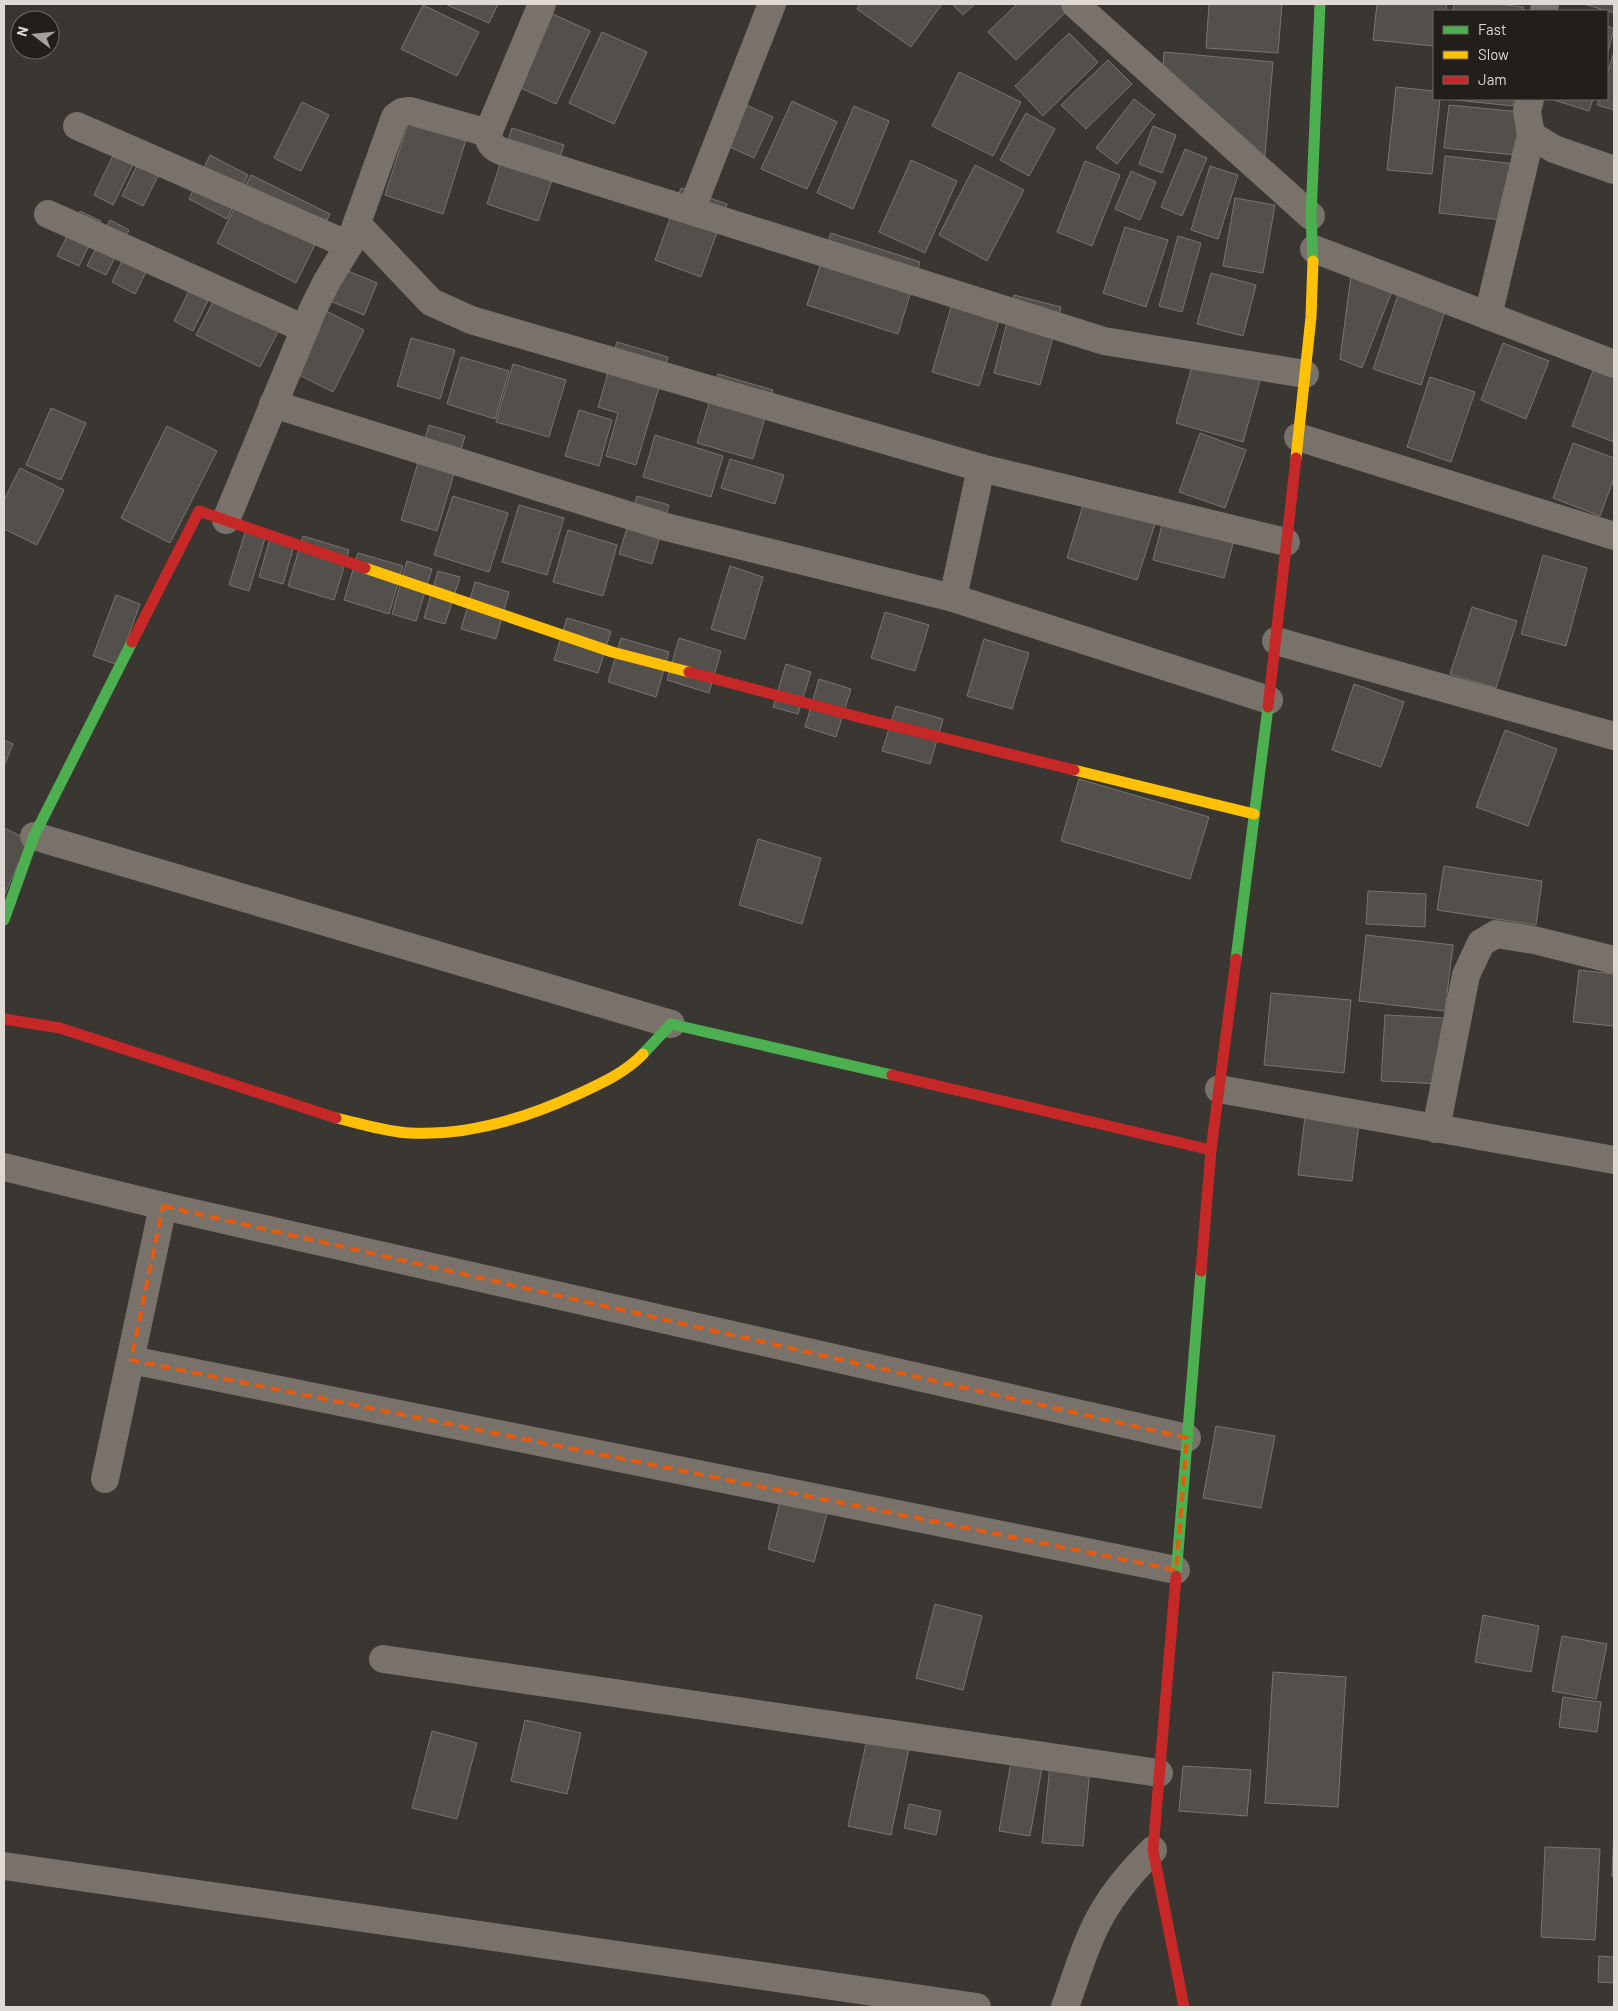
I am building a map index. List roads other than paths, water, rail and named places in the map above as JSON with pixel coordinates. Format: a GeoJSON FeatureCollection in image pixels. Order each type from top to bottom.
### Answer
{"type":"FeatureCollection","features":[{"type":"Feature","properties":{"kind":"street"},"geometry":{"type":"LineString","coordinates":[[542,4],[501,98],[488,133],[493,147],[501,151],[1104,341],[1305,374]]}},
{"type":"Feature","properties":{"kind":"street"},"geometry":{"type":"LineString","coordinates":[[691,211],[772,4]]}},
{"type":"Feature","properties":{"kind":"street"},"geometry":{"type":"LineString","coordinates":[[1075,4],[1311,216]]}},
{"type":"Feature","properties":{"kind":"street"},"geometry":{"type":"LineString","coordinates":[[1184,2007],[1165,1905],[1152,1850],[1211,1150],[1269,700],[1311,317],[1314,250],[1311,216],[1320,4]]}},
{"type":"Feature","properties":{"kind":"street"},"geometry":{"type":"LineString","coordinates":[[1488,316],[1531,135],[1527,112],[1530,100]]}},
{"type":"Feature","properties":{"kind":"street"},"geometry":{"type":"LineString","coordinates":[[226,520],[326,281],[353,234],[395,117],[402,112],[410,111],[488,133]]}},
{"type":"Feature","properties":{"kind":"street"},"geometry":{"type":"LineString","coordinates":[[77,126],[353,234],[431,302],[471,320],[981,468],[1286,542]]}},
{"type":"Feature","properties":{"kind":"street"},"geometry":{"type":"LineString","coordinates":[[1531,135],[1554,149],[1614,170]]}},
{"type":"Feature","properties":{"kind":"street"},"geometry":{"type":"LineString","coordinates":[[48,214],[305,329]]}},
{"type":"Feature","properties":{"kind":"street"},"geometry":{"type":"LineString","coordinates":[[1314,250],[1614,364]]}},
{"type":"Feature","properties":{"kind":"street"},"geometry":{"type":"LineString","coordinates":[[273,404],[666,527],[954,598],[1269,700]]}},
{"type":"Feature","properties":{"kind":"street"},"geometry":{"type":"LineString","coordinates":[[1298,437],[1614,536]]}},
{"type":"Feature","properties":{"kind":"street"},"geometry":{"type":"LineString","coordinates":[[954,598],[981,468]]}},
{"type":"Feature","properties":{"kind":"street"},"geometry":{"type":"LineString","coordinates":[[4,920],[34,836],[199,511],[612,652],[866,719],[1254,814]]}},
{"type":"Feature","properties":{"kind":"street"},"geometry":{"type":"LineString","coordinates":[[1276,641],[1614,736]]}},
{"type":"Feature","properties":{"kind":"street"},"geometry":{"type":"LineString","coordinates":[[34,836],[672,1024],[1211,1150]]}},
{"type":"Feature","properties":{"kind":"street"},"geometry":{"type":"LineString","coordinates":[[1436,1129],[1466,975],[1481,943],[1496,934],[1534,940],[1614,960]]}},
{"type":"Feature","properties":{"kind":"street"},"geometry":{"type":"LineString","coordinates":[[4,1019],[60,1028],[337,1118],[409,1133],[464,1132],[539,1112],[602,1083],[633,1065],[672,1024]]}},
{"type":"Feature","properties":{"kind":"street"},"geometry":{"type":"LineString","coordinates":[[1220,1089],[1614,1160]]}},
{"type":"Feature","properties":{"kind":"street"},"geometry":{"type":"LineString","coordinates":[[4,1167],[163,1206],[1187,1438]]}},
{"type":"Feature","properties":{"kind":"street"},"geometry":{"type":"LineString","coordinates":[[105,1479],[163,1206]]}},
{"type":"Feature","properties":{"kind":"street"},"geometry":{"type":"LineString","coordinates":[[131,1360],[1176,1570]]}},
{"type":"Feature","properties":{"kind":"street"},"geometry":{"type":"LineString","coordinates":[[383,1659],[1159,1773]]}},
{"type":"Feature","properties":{"kind":"street"},"geometry":{"type":"LineString","coordinates":[[1066,2007],[1085,1951],[1105,1908],[1124,1880],[1152,1850]]}},
{"type":"Feature","properties":{"kind":"street"},"geometry":{"type":"LineString","coordinates":[[4,1866],[977,2007]]}}]}
